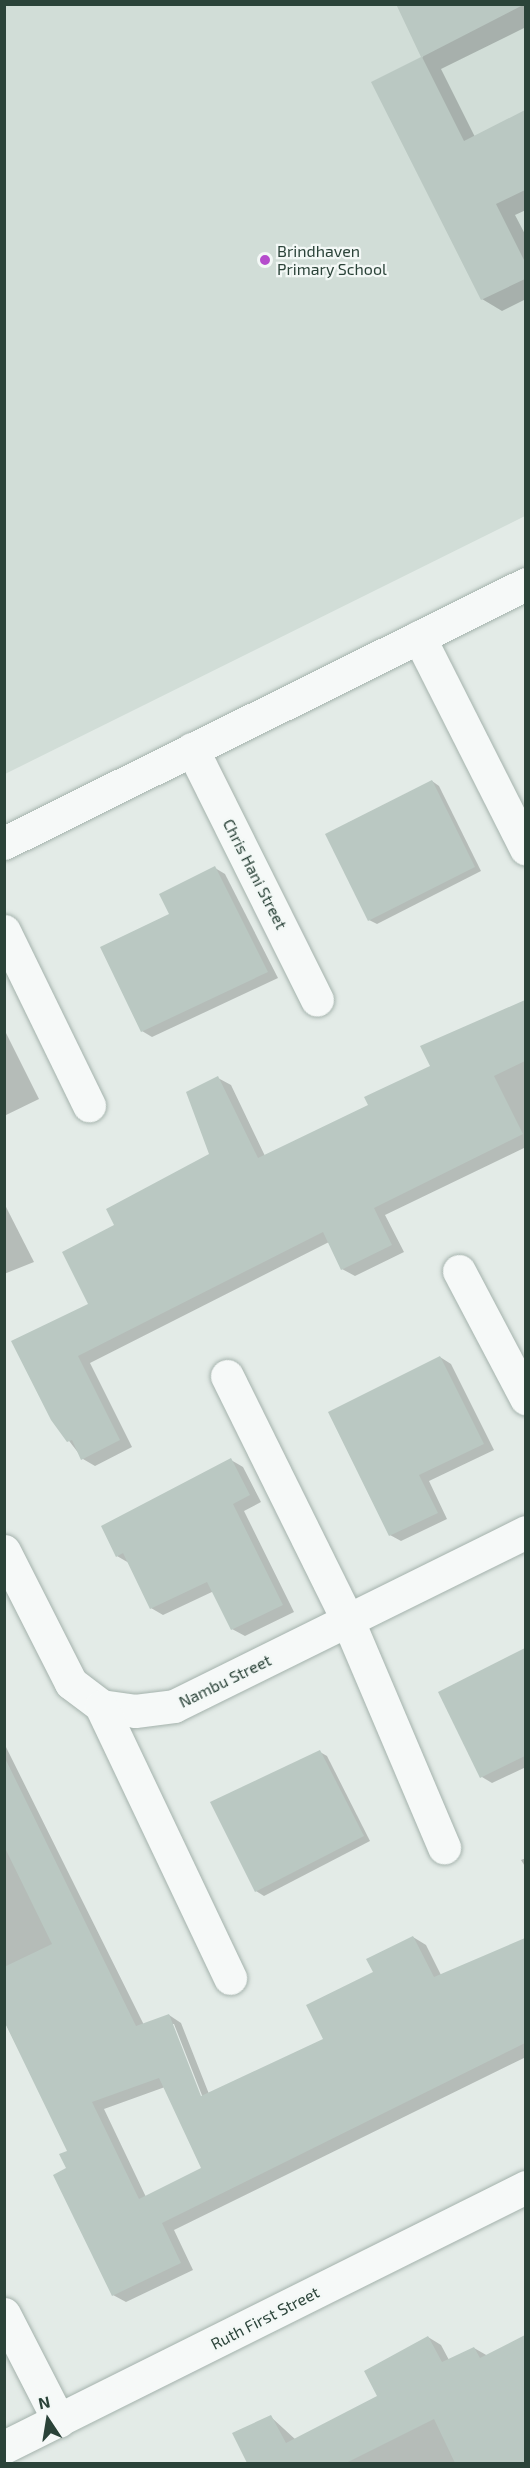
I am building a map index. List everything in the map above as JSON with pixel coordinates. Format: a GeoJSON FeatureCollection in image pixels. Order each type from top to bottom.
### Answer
{"type":"FeatureCollection","features":[{"type":"Feature","properties":{"kind":"street"},"geometry":{"type":"LineString","coordinates":[[4,843],[525,584]]}},
{"type":"Feature","properties":{"kind":"street"},"geometry":{"type":"LineString","coordinates":[[419,637],[525,849]]}},
{"type":"Feature","properties":{"kind":"street","name":"Chris Hani Street"},"geometry":{"type":"LineString","coordinates":[[192,749],[317,1000]]}},
{"type":"Feature","properties":{"kind":"street"},"geometry":{"type":"LineString","coordinates":[[4,931],[88,1105]]}},
{"type":"Feature","properties":{"kind":"street"},"geometry":{"type":"LineString","coordinates":[[459,1271],[525,1398]]}},
{"type":"Feature","properties":{"kind":"street"},"geometry":{"type":"LineString","coordinates":[[227,1376],[348,1621],[444,1847]]}},
{"type":"Feature","properties":{"kind":"street","name":"Nambu Street"},"geometry":{"type":"LineString","coordinates":[[4,1551],[71,1683],[101,1706],[135,1711],[174,1707],[525,1532]]}},
{"type":"Feature","properties":{"kind":"street"},"geometry":{"type":"LineString","coordinates":[[101,1706],[230,1978]]}},
{"type":"Feature","properties":{"kind":"street","name":"Ruth First Street"},"geometry":{"type":"LineString","coordinates":[[4,2447],[525,2187]]}},
{"type":"Feature","properties":{"kind":"street"},"geometry":{"type":"LineString","coordinates":[[4,2314],[58,2421]]}},
{"type":"Feature","properties":{"kind":"shaded area","name":"Brindhaven Primary School"},"geometry":{"type":"Polygon","coordinates":[[[5,5],[525,5],[525,516],[5,774],[5,5]]]}},
{"type":"Feature","properties":{"kind":"building"},"geometry":{"type":"Polygon","coordinates":[[[396,4],[525,4],[422,57],[464,141],[525,110],[525,190],[496,204],[525,262],[525,279],[481,300],[371,82],[421,57],[396,4]]]}},
{"type":"Feature","properties":{"kind":"building"},"geometry":{"type":"Polygon","coordinates":[[[432,780],[475,867],[368,921],[325,834],[432,780]]]}},
{"type":"Feature","properties":{"kind":"building"},"geometry":{"type":"Polygon","coordinates":[[[215,866],[268,972],[141,1032],[100,947],[169,914],[159,894],[215,866]]]}},
{"type":"Feature","properties":{"kind":"building"},"geometry":{"type":"Polygon","coordinates":[[[525,1000],[525,1061],[494,1076],[523,1134],[374,1208],[392,1245],[341,1270],[323,1232],[78,1356],[120,1440],[81,1460],[72,1440],[67,1442],[51,1420],[11,1341],[88,1304],[62,1252],[114,1225],[106,1209],[209,1154],[186,1092],[218,1076],[258,1158],[368,1105],[364,1097],[430,1066],[420,1046],[525,1000]]]}},
{"type":"Feature","properties":{"kind":"building"},"geometry":{"type":"Polygon","coordinates":[[[440,1356],[484,1444],[419,1475],[438,1513],[389,1536],[328,1412],[440,1356]]]}},
{"type":"Feature","properties":{"kind":"building"},"geometry":{"type":"Polygon","coordinates":[[[231,1458],[250,1495],[233,1504],[283,1605],[231,1630],[207,1582],[150,1609],[123,1553],[116,1557],[101,1526],[231,1458]]]}},
{"type":"Feature","properties":{"kind":"building"},"geometry":{"type":"Polygon","coordinates":[[[525,1648],[525,1756],[480,1778],[438,1692],[525,1648]]]}},
{"type":"Feature","properties":{"kind":"building"},"geometry":{"type":"Polygon","coordinates":[[[320,1750],[364,1836],[255,1892],[210,1802],[320,1750]]]}},
{"type":"Feature","properties":{"kind":"building"},"geometry":{"type":"Polygon","coordinates":[[[4,1756],[136,2026],[169,2014],[201,2096],[323,2039],[306,2005],[373,1972],[366,1959],[413,1936],[434,1977],[525,1938],[525,2043],[162,2223],[181,2263],[112,2296],[53,2175],[66,2168],[59,2154],[67,2151],[4,2021],[4,1967],[52,1944],[4,1846],[4,1756]],[[159,2078],[92,2102],[139,2199],[201,2168],[159,2078]]]}},
{"type":"Feature","properties":{"kind":"building"},"geometry":{"type":"Polygon","coordinates":[[[525,2335],[525,2463],[455,2463],[434,2419],[346,2463],[247,2463],[232,2433],[271,2415],[286,2443],[377,2396],[364,2371],[428,2336],[442,2362],[474,2347],[480,2358],[525,2335]]]}},
{"type":"Feature","properties":{"kind":"place","name":"Brindhaven Primary School"},"geometry":{"type":"Point","coordinates":[265,260]}}]}
